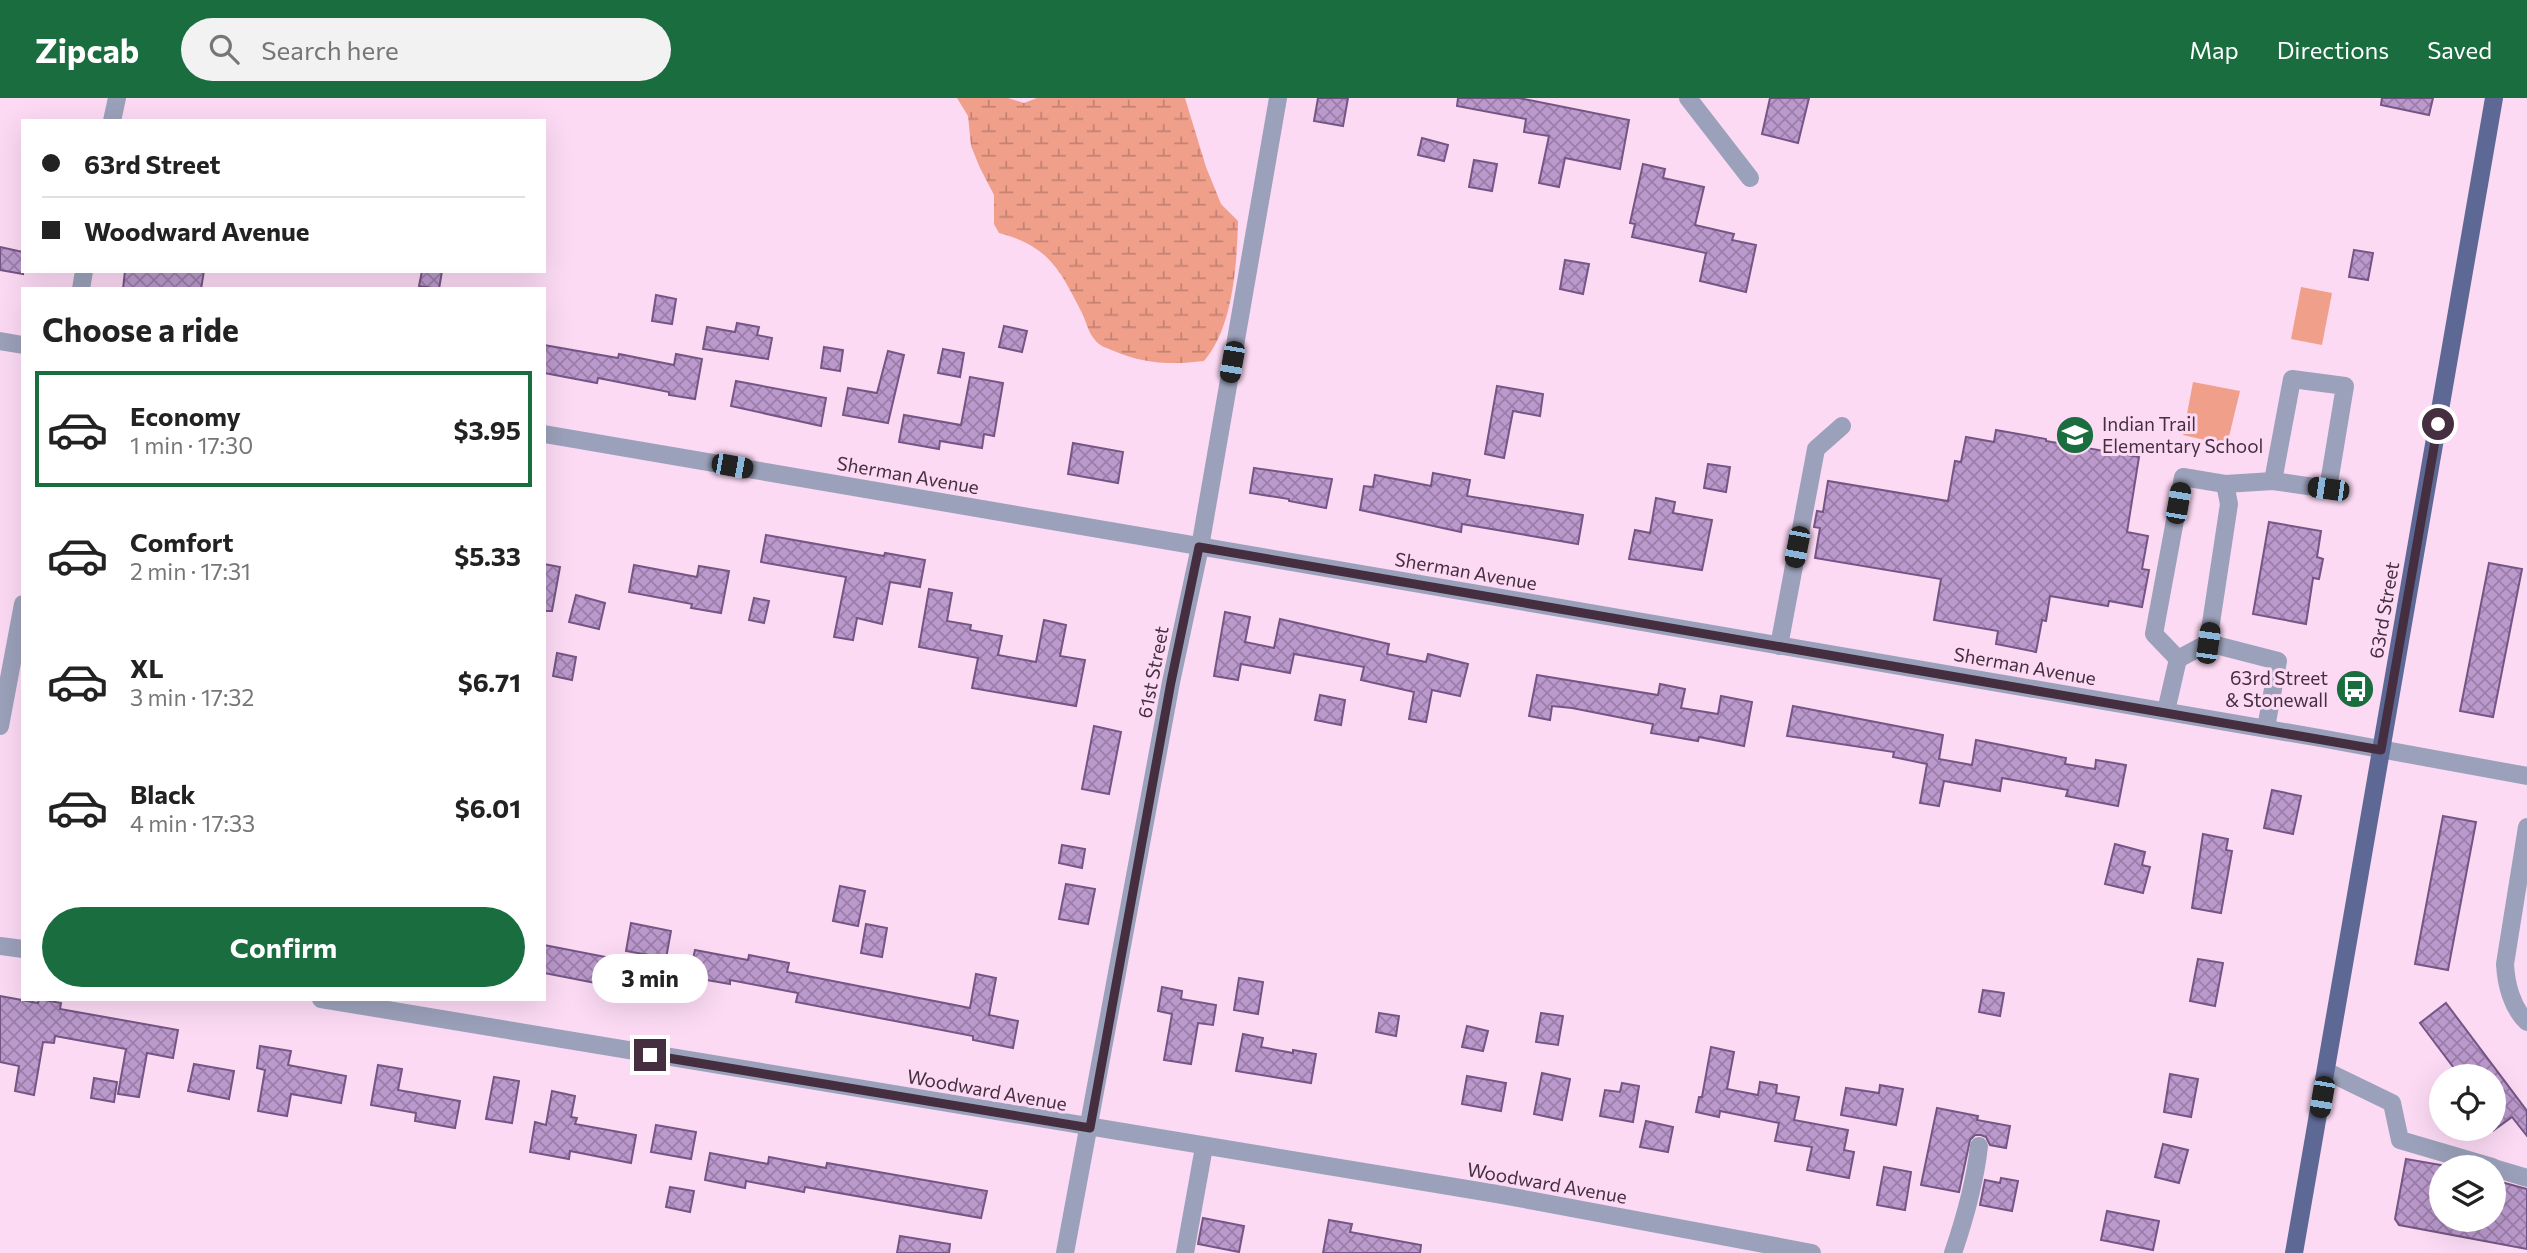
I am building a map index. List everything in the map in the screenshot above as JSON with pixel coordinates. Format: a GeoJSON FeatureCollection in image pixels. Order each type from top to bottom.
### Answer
{"type":"FeatureCollection","features":[{"type":"Feature","properties":{"kind":"main road","name":"63rd Street"},"geometry":{"type":"LineString","coordinates":[[2294,1253],[2494,98]]}},
{"type":"Feature","properties":{"kind":"street"},"geometry":{"type":"LineString","coordinates":[[112,119],[117,98]]}},
{"type":"Feature","properties":{"kind":"street","name":"61st Street"},"geometry":{"type":"LineString","coordinates":[[1065,1253],[1171,682],[1199,547],[1278,98]]}},
{"type":"Feature","properties":{"kind":"street"},"geometry":{"type":"LineString","coordinates":[[1688,98],[1750,178]]}},
{"type":"Feature","properties":{"kind":"street"},"geometry":{"type":"LineString","coordinates":[[0,341],[21,345]]}},
{"type":"Feature","properties":{"kind":"street"},"geometry":{"type":"LineString","coordinates":[[2178,659],[2154,634],[2183,477],[2225,484],[2273,481],[2328,489],[2346,386],[2292,379],[2273,481]]}},
{"type":"Feature","properties":{"kind":"street"},"geometry":{"type":"LineString","coordinates":[[1779,646],[1816,449],[1842,426]]}},
{"type":"Feature","properties":{"kind":"street","name":"Sherman Avenue"},"geometry":{"type":"LineString","coordinates":[[546,434],[2166,711],[2527,776]]}},
{"type":"Feature","properties":{"kind":"street"},"geometry":{"type":"LineString","coordinates":[[2208,643],[2229,504],[2225,484]]}},
{"type":"Feature","properties":{"kind":"street"},"geometry":{"type":"LineString","coordinates":[[0,726],[21,615]]}},
{"type":"Feature","properties":{"kind":"street"},"geometry":{"type":"LineString","coordinates":[[2166,711],[2178,659],[2208,643],[2278,661],[2266,729]]}},
{"type":"Feature","properties":{"kind":"street"},"geometry":{"type":"LineString","coordinates":[[2527,827],[2505,964],[2506,978],[2518,1014],[2527,1023]]}},
{"type":"Feature","properties":{"kind":"street"},"geometry":{"type":"LineString","coordinates":[[0,946],[21,949]]}},
{"type":"Feature","properties":{"kind":"street","name":"Woodward Avenue"},"geometry":{"type":"LineString","coordinates":[[333,1001],[1497,1194],[1812,1253]]}},
{"type":"Feature","properties":{"kind":"street"},"geometry":{"type":"LineString","coordinates":[[2326,1071],[2392,1103],[2400,1140],[2450,1155]]}},
{"type":"Feature","properties":{"kind":"street"},"geometry":{"type":"LineString","coordinates":[[1953,1253],[1977,1167],[1979,1146]]}},
{"type":"Feature","properties":{"kind":"street"},"geometry":{"type":"LineString","coordinates":[[1185,1253],[1204,1147]]}},
{"type":"Feature","properties":{"kind":"street"},"geometry":{"type":"LineString","coordinates":[[2506,1172],[2527,1178]]}},
{"type":"Feature","properties":{"kind":"street"},"geometry":{"type":"LineString","coordinates":[[1960,1229],[1968,1253]]}},
{"type":"Feature","properties":{"kind":"green space"},"geometry":{"type":"Polygon","coordinates":[[[957,98],[1008,98],[1024,103],[1037,98],[1185,98],[1206,167],[1221,204],[1238,221],[1232,295],[1221,331],[1204,361],[1147,361],[1103,347],[1097,342],[1066,282],[1050,261],[1029,245],[999,233],[994,224],[994,195],[971,146],[968,116],[957,98]]]}},
{"type":"Feature","properties":{"kind":"green space"},"geometry":{"type":"Polygon","coordinates":[[[2301,287],[2332,293],[2322,345],[2291,339],[2301,287]]]}},
{"type":"Feature","properties":{"kind":"green space"},"geometry":{"type":"Polygon","coordinates":[[[2193,382],[2240,391],[2227,445],[2183,435],[2193,382]]]}},
{"type":"Feature","properties":{"kind":"building"},"geometry":{"type":"Polygon","coordinates":[[[1318,98],[1348,98],[1343,126],[1314,121],[1318,98]]]}},
{"type":"Feature","properties":{"kind":"building"},"geometry":{"type":"Polygon","coordinates":[[[1458,98],[1519,98],[1629,120],[1620,169],[1565,158],[1559,187],[1539,183],[1549,136],[1524,132],[1526,119],[1457,106],[1458,98]]]}},
{"type":"Feature","properties":{"kind":"building"},"geometry":{"type":"Polygon","coordinates":[[[1770,98],[1809,98],[1798,143],[1762,134],[1770,98]]]}},
{"type":"Feature","properties":{"kind":"building"},"geometry":{"type":"Polygon","coordinates":[[[2382,98],[2433,98],[2429,115],[2381,105],[2382,98]]]}},
{"type":"Feature","properties":{"kind":"building"},"geometry":{"type":"Polygon","coordinates":[[[1422,138],[1448,145],[1444,161],[1418,155],[1422,138]]]}},
{"type":"Feature","properties":{"kind":"building"},"geometry":{"type":"Polygon","coordinates":[[[1474,160],[1497,164],[1492,191],[1469,187],[1474,160]]]}},
{"type":"Feature","properties":{"kind":"building"},"geometry":{"type":"Polygon","coordinates":[[[1643,164],[1665,169],[1663,178],[1704,187],[1695,225],[1734,234],[1732,240],[1756,245],[1746,292],[1700,281],[1706,253],[1632,237],[1635,224],[1630,223],[1643,164]]]}},
{"type":"Feature","properties":{"kind":"building"},"geometry":{"type":"Polygon","coordinates":[[[0,247],[21,252],[23,274],[0,270],[0,247]]]}},
{"type":"Feature","properties":{"kind":"building"},"geometry":{"type":"Polygon","coordinates":[[[2354,250],[2373,253],[2368,280],[2349,277],[2354,250]]]}},
{"type":"Feature","properties":{"kind":"building"},"geometry":{"type":"Polygon","coordinates":[[[1565,260],[1589,264],[1583,294],[1560,289],[1565,260]]]}},
{"type":"Feature","properties":{"kind":"building"},"geometry":{"type":"Polygon","coordinates":[[[125,273],[204,273],[201,287],[123,287],[125,273]]]}},
{"type":"Feature","properties":{"kind":"building"},"geometry":{"type":"Polygon","coordinates":[[[422,273],[442,273],[439,287],[419,286],[422,273]]]}},
{"type":"Feature","properties":{"kind":"building"},"geometry":{"type":"Polygon","coordinates":[[[656,295],[676,299],[672,324],[652,321],[656,295]]]}},
{"type":"Feature","properties":{"kind":"building"},"geometry":{"type":"Polygon","coordinates":[[[737,323],[759,327],[757,335],[772,338],[768,359],[703,349],[707,327],[735,332],[737,323]]]}},
{"type":"Feature","properties":{"kind":"building"},"geometry":{"type":"Polygon","coordinates":[[[1004,326],[1027,331],[1022,352],[999,347],[1004,326]]]}},
{"type":"Feature","properties":{"kind":"building"},"geometry":{"type":"Polygon","coordinates":[[[546,345],[618,358],[619,354],[674,365],[676,354],[702,359],[695,399],[598,378],[597,383],[546,373],[546,345]]]}},
{"type":"Feature","properties":{"kind":"building"},"geometry":{"type":"Polygon","coordinates":[[[824,347],[843,350],[840,371],[821,368],[824,347]]]}},
{"type":"Feature","properties":{"kind":"building"},"geometry":{"type":"Polygon","coordinates":[[[943,349],[964,353],[960,377],[938,373],[943,349]]]}},
{"type":"Feature","properties":{"kind":"building"},"geometry":{"type":"Polygon","coordinates":[[[888,351],[904,355],[888,423],[843,415],[848,388],[877,393],[888,351]]]}},
{"type":"Feature","properties":{"kind":"building"},"geometry":{"type":"Polygon","coordinates":[[[970,377],[1003,383],[994,436],[984,434],[982,448],[940,441],[939,449],[899,442],[904,415],[961,425],[970,377]]]}},
{"type":"Feature","properties":{"kind":"building"},"geometry":{"type":"Polygon","coordinates":[[[736,381],[826,398],[821,426],[731,406],[736,381]]]}},
{"type":"Feature","properties":{"kind":"building"},"geometry":{"type":"Polygon","coordinates":[[[1497,386],[1543,394],[1540,416],[1513,411],[1504,458],[1485,454],[1497,386]]]}},
{"type":"Feature","properties":{"kind":"building"},"geometry":{"type":"Polygon","coordinates":[[[1996,430],[2139,457],[2127,532],[2148,536],[2142,569],[2149,570],[2142,607],[2109,601],[2108,606],[2050,596],[2046,621],[2042,620],[2036,652],[1996,644],[1998,631],[1934,620],[1941,579],[1815,558],[1820,528],[1814,527],[1817,511],[1823,512],[1828,481],[1948,501],[1955,461],[1961,462],[1966,437],[1994,442],[1996,430]]]}},
{"type":"Feature","properties":{"kind":"building"},"geometry":{"type":"Polygon","coordinates":[[[1073,443],[1123,452],[1118,483],[1068,474],[1073,443]]]}},
{"type":"Feature","properties":{"kind":"building"},"geometry":{"type":"Polygon","coordinates":[[[1708,464],[1730,467],[1726,492],[1704,488],[1708,464]]]}},
{"type":"Feature","properties":{"kind":"building"},"geometry":{"type":"Polygon","coordinates":[[[1254,468],[1332,479],[1326,508],[1250,493],[1254,468]]]}},
{"type":"Feature","properties":{"kind":"building"},"geometry":{"type":"Polygon","coordinates":[[[1433,473],[1470,480],[1467,496],[1583,515],[1578,544],[1462,524],[1461,532],[1360,510],[1364,486],[1373,487],[1375,475],[1431,486],[1433,473]]]}},
{"type":"Feature","properties":{"kind":"building"},"geometry":{"type":"Polygon","coordinates":[[[1656,498],[1675,502],[1673,513],[1712,520],[1702,570],[1629,559],[1635,530],[1650,533],[1656,498]]]}},
{"type":"Feature","properties":{"kind":"building"},"geometry":{"type":"Polygon","coordinates":[[[2269,522],[2321,531],[2317,557],[2323,559],[2319,579],[2313,578],[2306,624],[2253,614],[2269,522]]]}},
{"type":"Feature","properties":{"kind":"building"},"geometry":{"type":"Polygon","coordinates":[[[766,535],[884,556],[885,553],[925,560],[920,587],[890,582],[882,624],[857,618],[853,640],[834,637],[846,577],[761,562],[766,535]]]}},
{"type":"Feature","properties":{"kind":"building"},"geometry":{"type":"Polygon","coordinates":[[[2489,563],[2522,569],[2493,717],[2460,711],[2489,563]]]}},
{"type":"Feature","properties":{"kind":"building"},"geometry":{"type":"Polygon","coordinates":[[[546,564],[560,567],[552,611],[546,611],[546,564]]]}},
{"type":"Feature","properties":{"kind":"building"},"geometry":{"type":"Polygon","coordinates":[[[634,565],[697,577],[699,566],[729,571],[721,613],[691,608],[692,604],[629,592],[634,565]]]}},
{"type":"Feature","properties":{"kind":"building"},"geometry":{"type":"Polygon","coordinates":[[[929,589],[952,593],[947,621],[971,625],[970,630],[1002,636],[998,655],[1036,662],[1044,620],[1066,625],[1060,656],[1085,660],[1076,706],[972,688],[978,658],[919,647],[929,589]]]}},
{"type":"Feature","properties":{"kind":"building"},"geometry":{"type":"Polygon","coordinates":[[[576,595],[605,603],[599,629],[569,622],[576,595]]]}},
{"type":"Feature","properties":{"kind":"building"},"geometry":{"type":"Polygon","coordinates":[[[754,598],[769,601],[764,623],[749,620],[754,598]]]}},
{"type":"Feature","properties":{"kind":"building"},"geometry":{"type":"Polygon","coordinates":[[[1225,612],[1250,617],[1245,642],[1274,648],[1280,619],[1389,644],[1387,654],[1426,662],[1428,654],[1468,664],[1460,696],[1432,690],[1426,722],[1409,719],[1414,692],[1361,680],[1364,667],[1294,654],[1290,673],[1241,664],[1238,680],[1214,676],[1225,612]]]}},
{"type":"Feature","properties":{"kind":"building"},"geometry":{"type":"Polygon","coordinates":[[[557,653],[576,657],[572,680],[553,676],[557,653]]]}},
{"type":"Feature","properties":{"kind":"building"},"geometry":{"type":"Polygon","coordinates":[[[1537,675],[1658,695],[1660,684],[1685,689],[1681,708],[1718,714],[1721,696],[1752,702],[1744,746],[1699,737],[1698,741],[1651,733],[1653,724],[1572,708],[1552,706],[1550,720],[1529,716],[1537,675]]]}},
{"type":"Feature","properties":{"kind":"building"},"geometry":{"type":"Polygon","coordinates":[[[1320,695],[1345,700],[1341,725],[1315,720],[1320,695]]]}},
{"type":"Feature","properties":{"kind":"building"},"geometry":{"type":"Polygon","coordinates":[[[1793,706],[1943,735],[1939,759],[1972,765],[1976,740],[2066,758],[2065,764],[2095,769],[2096,760],[2126,765],[2118,806],[2066,796],[2068,790],[2002,778],[2000,791],[1944,781],[1939,806],[1920,803],[1927,764],[1893,757],[1894,752],[1787,736],[1793,706]]]}},
{"type":"Feature","properties":{"kind":"building"},"geometry":{"type":"Polygon","coordinates":[[[1094,726],[1121,732],[1109,794],[1082,789],[1094,726]]]}},
{"type":"Feature","properties":{"kind":"building"},"geometry":{"type":"Polygon","coordinates":[[[2272,790],[2301,796],[2293,834],[2264,828],[2272,790]]]}},
{"type":"Feature","properties":{"kind":"building"},"geometry":{"type":"Polygon","coordinates":[[[2443,816],[2476,822],[2448,970],[2415,964],[2443,816]]]}},
{"type":"Feature","properties":{"kind":"building"},"geometry":{"type":"Polygon","coordinates":[[[2203,834],[2228,839],[2226,850],[2232,851],[2221,913],[2192,908],[2203,834]]]}},
{"type":"Feature","properties":{"kind":"building"},"geometry":{"type":"Polygon","coordinates":[[[2115,844],[2145,852],[2142,865],[2150,867],[2143,893],[2105,884],[2115,844]]]}},
{"type":"Feature","properties":{"kind":"building"},"geometry":{"type":"Polygon","coordinates":[[[1062,845],[1085,849],[1082,868],[1059,863],[1062,845]]]}},
{"type":"Feature","properties":{"kind":"building"},"geometry":{"type":"Polygon","coordinates":[[[1066,884],[1095,889],[1088,924],[1059,919],[1066,884]]]}},
{"type":"Feature","properties":{"kind":"building"},"geometry":{"type":"Polygon","coordinates":[[[840,886],[865,891],[858,926],[833,921],[840,886]]]}},
{"type":"Feature","properties":{"kind":"building"},"geometry":{"type":"Polygon","coordinates":[[[631,923],[671,931],[666,958],[626,951],[631,923]]]}},
{"type":"Feature","properties":{"kind":"building"},"geometry":{"type":"Polygon","coordinates":[[[866,924],[887,928],[882,957],[861,953],[866,924]]]}},
{"type":"Feature","properties":{"kind":"building"},"geometry":{"type":"Polygon","coordinates":[[[546,945],[616,959],[611,986],[546,973],[546,945]]]}},
{"type":"Feature","properties":{"kind":"building"},"geometry":{"type":"Polygon","coordinates":[[[695,950],[748,960],[749,955],[789,963],[787,972],[970,1008],[976,974],[996,978],[989,1015],[1018,1021],[1013,1048],[973,1040],[973,1036],[796,1002],[798,993],[730,980],[730,984],[689,977],[695,950]]]}},
{"type":"Feature","properties":{"kind":"building"},"geometry":{"type":"Polygon","coordinates":[[[2198,959],[2223,963],[2215,1006],[2190,1001],[2198,959]]]}},
{"type":"Feature","properties":{"kind":"building"},"geometry":{"type":"Polygon","coordinates":[[[1239,978],[1263,982],[1258,1014],[1234,1010],[1239,978]]]}},
{"type":"Feature","properties":{"kind":"building"},"geometry":{"type":"Polygon","coordinates":[[[1162,987],[1182,991],[1181,999],[1216,1005],[1213,1025],[1198,1023],[1191,1064],[1164,1060],[1172,1014],[1158,1011],[1162,987]]]}},
{"type":"Feature","properties":{"kind":"building"},"geometry":{"type":"Polygon","coordinates":[[[1983,990],[2004,993],[2000,1016],[1979,1012],[1983,990]]]}},
{"type":"Feature","properties":{"kind":"building"},"geometry":{"type":"Polygon","coordinates":[[[0,996],[38,1003],[61,1003],[60,1009],[178,1030],[173,1058],[147,1053],[139,1097],[118,1094],[126,1049],[55,1036],[54,1043],[43,1042],[34,1095],[15,1091],[19,1066],[0,1062],[0,996]]]}},
{"type":"Feature","properties":{"kind":"building"},"geometry":{"type":"Polygon","coordinates":[[[2446,1003],[2492,1064],[2451,1064],[2420,1023],[2446,1003]]]}},
{"type":"Feature","properties":{"kind":"building"},"geometry":{"type":"Polygon","coordinates":[[[1379,1013],[1399,1016],[1396,1036],[1376,1032],[1379,1013]]]}},
{"type":"Feature","properties":{"kind":"building"},"geometry":{"type":"Polygon","coordinates":[[[1541,1013],[1563,1016],[1558,1045],[1536,1042],[1541,1013]]]}},
{"type":"Feature","properties":{"kind":"building"},"geometry":{"type":"Polygon","coordinates":[[[1467,1026],[1488,1031],[1483,1051],[1462,1047],[1467,1026]]]}},
{"type":"Feature","properties":{"kind":"building"},"geometry":{"type":"Polygon","coordinates":[[[1243,1034],[1263,1038],[1261,1047],[1316,1054],[1311,1083],[1236,1071],[1243,1034]]]}},
{"type":"Feature","properties":{"kind":"building"},"geometry":{"type":"Polygon","coordinates":[[[260,1046],[291,1051],[288,1065],[346,1076],[341,1103],[291,1094],[287,1116],[258,1111],[265,1070],[257,1068],[260,1046]]]}},
{"type":"Feature","properties":{"kind":"building"},"geometry":{"type":"Polygon","coordinates":[[[1711,1047],[1734,1052],[1727,1089],[1758,1095],[1760,1082],[1777,1085],[1776,1093],[1799,1097],[1794,1120],[1848,1130],[1844,1150],[1854,1152],[1849,1178],[1807,1170],[1812,1147],[1775,1141],[1779,1123],[1720,1111],[1719,1117],[1696,1112],[1699,1097],[1702,1097],[1711,1047]]]}},
{"type":"Feature","properties":{"kind":"building"},"geometry":{"type":"Polygon","coordinates":[[[194,1064],[234,1071],[229,1099],[188,1091],[194,1064]]]}},
{"type":"Feature","properties":{"kind":"building"},"geometry":{"type":"Polygon","coordinates":[[[378,1065],[402,1069],[398,1090],[460,1101],[455,1128],[415,1121],[416,1113],[371,1105],[378,1065]]]}},
{"type":"Feature","properties":{"kind":"building"},"geometry":{"type":"Polygon","coordinates":[[[1542,1073],[1570,1079],[1562,1120],[1534,1114],[1542,1073]]]}},
{"type":"Feature","properties":{"kind":"building"},"geometry":{"type":"Polygon","coordinates":[[[2170,1074],[2198,1079],[2191,1117],[2164,1112],[2170,1074]]]}},
{"type":"Feature","properties":{"kind":"building"},"geometry":{"type":"Polygon","coordinates":[[[1467,1076],[1506,1083],[1501,1111],[1462,1104],[1467,1076]]]}},
{"type":"Feature","properties":{"kind":"building"},"geometry":{"type":"Polygon","coordinates":[[[494,1077],[519,1081],[512,1123],[486,1119],[494,1077]]]}},
{"type":"Feature","properties":{"kind":"building"},"geometry":{"type":"Polygon","coordinates":[[[94,1078],[117,1082],[114,1102],[91,1098],[94,1078]]]}},
{"type":"Feature","properties":{"kind":"building"},"geometry":{"type":"Polygon","coordinates":[[[1622,1083],[1639,1086],[1633,1122],[1600,1116],[1605,1090],[1620,1092],[1622,1083]]]}},
{"type":"Feature","properties":{"kind":"building"},"geometry":{"type":"Polygon","coordinates":[[[2506,1083],[2527,1111],[2527,1136],[2512,1117],[2506,1121],[2506,1083]]]}},
{"type":"Feature","properties":{"kind":"building"},"geometry":{"type":"Polygon","coordinates":[[[1880,1085],[1903,1089],[1896,1125],[1841,1115],[1846,1088],[1879,1093],[1880,1085]]]}},
{"type":"Feature","properties":{"kind":"building"},"geometry":{"type":"Polygon","coordinates":[[[552,1091],[575,1096],[571,1117],[577,1118],[575,1124],[636,1135],[631,1163],[570,1151],[569,1159],[530,1152],[535,1122],[546,1125],[552,1091]]]}},
{"type":"Feature","properties":{"kind":"building"},"geometry":{"type":"Polygon","coordinates":[[[1937,1108],[2010,1126],[2006,1148],[1990,1145],[1986,1137],[1981,1135],[1975,1135],[1970,1140],[1959,1192],[1921,1185],[1937,1108]]]}},
{"type":"Feature","properties":{"kind":"building"},"geometry":{"type":"Polygon","coordinates":[[[1646,1121],[1673,1127],[1668,1152],[1640,1147],[1646,1121]]]}},
{"type":"Feature","properties":{"kind":"building"},"geometry":{"type":"Polygon","coordinates":[[[656,1125],[696,1132],[691,1159],[651,1152],[656,1125]]]}},
{"type":"Feature","properties":{"kind":"building"},"geometry":{"type":"Polygon","coordinates":[[[2163,1144],[2188,1150],[2179,1183],[2155,1177],[2163,1144]]]}},
{"type":"Feature","properties":{"kind":"building"},"geometry":{"type":"Polygon","coordinates":[[[710,1153],[768,1164],[769,1157],[826,1168],[827,1163],[987,1191],[981,1218],[805,1187],[804,1192],[746,1181],[745,1188],[705,1180],[710,1153]]]}},
{"type":"Feature","properties":{"kind":"building"},"geometry":{"type":"Polygon","coordinates":[[[2406,1159],[2429,1163],[2429,1231],[2399,1225],[2395,1219],[2406,1159]]]}},
{"type":"Feature","properties":{"kind":"building"},"geometry":{"type":"Polygon","coordinates":[[[1884,1167],[1911,1172],[1905,1210],[1877,1205],[1884,1167]]]}},
{"type":"Feature","properties":{"kind":"building"},"geometry":{"type":"Polygon","coordinates":[[[2001,1178],[2018,1181],[2012,1211],[1980,1205],[1985,1180],[2000,1183],[2001,1178]]]}},
{"type":"Feature","properties":{"kind":"building"},"geometry":{"type":"Polygon","coordinates":[[[2506,1183],[2527,1189],[2527,1249],[2436,1232],[2506,1232],[2506,1183]]]}},
{"type":"Feature","properties":{"kind":"building"},"geometry":{"type":"Polygon","coordinates":[[[670,1187],[694,1191],[690,1212],[666,1207],[670,1187]]]}},
{"type":"Feature","properties":{"kind":"building"},"geometry":{"type":"Polygon","coordinates":[[[2107,1211],[2159,1221],[2153,1250],[2101,1240],[2107,1211]]]}},
{"type":"Feature","properties":{"kind":"building"},"geometry":{"type":"Polygon","coordinates":[[[1203,1218],[1244,1226],[1239,1252],[1198,1244],[1203,1218]]]}},
{"type":"Feature","properties":{"kind":"building"},"geometry":{"type":"Polygon","coordinates":[[[1329,1220],[1352,1224],[1350,1232],[1421,1245],[1420,1253],[1323,1253],[1329,1220]]]}},
{"type":"Feature","properties":{"kind":"building"},"geometry":{"type":"Polygon","coordinates":[[[900,1236],[950,1244],[949,1253],[897,1253],[900,1236]]]}},
{"type":"Feature","properties":{"kind":"place","name":"Indian Trail Elementary School"},"geometry":{"type":"Point","coordinates":[2075,435]}},
{"type":"Feature","properties":{"kind":"place","name":"63rd Street & Stonewall"},"geometry":{"type":"Point","coordinates":[2355,689]}},
{"type":"Feature","properties":{"kind":"route"},"geometry":{"type":"LineString","coordinates":[[650,1055],[1090,1128],[1171,682],[1199,547],[2381,750],[2438,424]]}}]}
